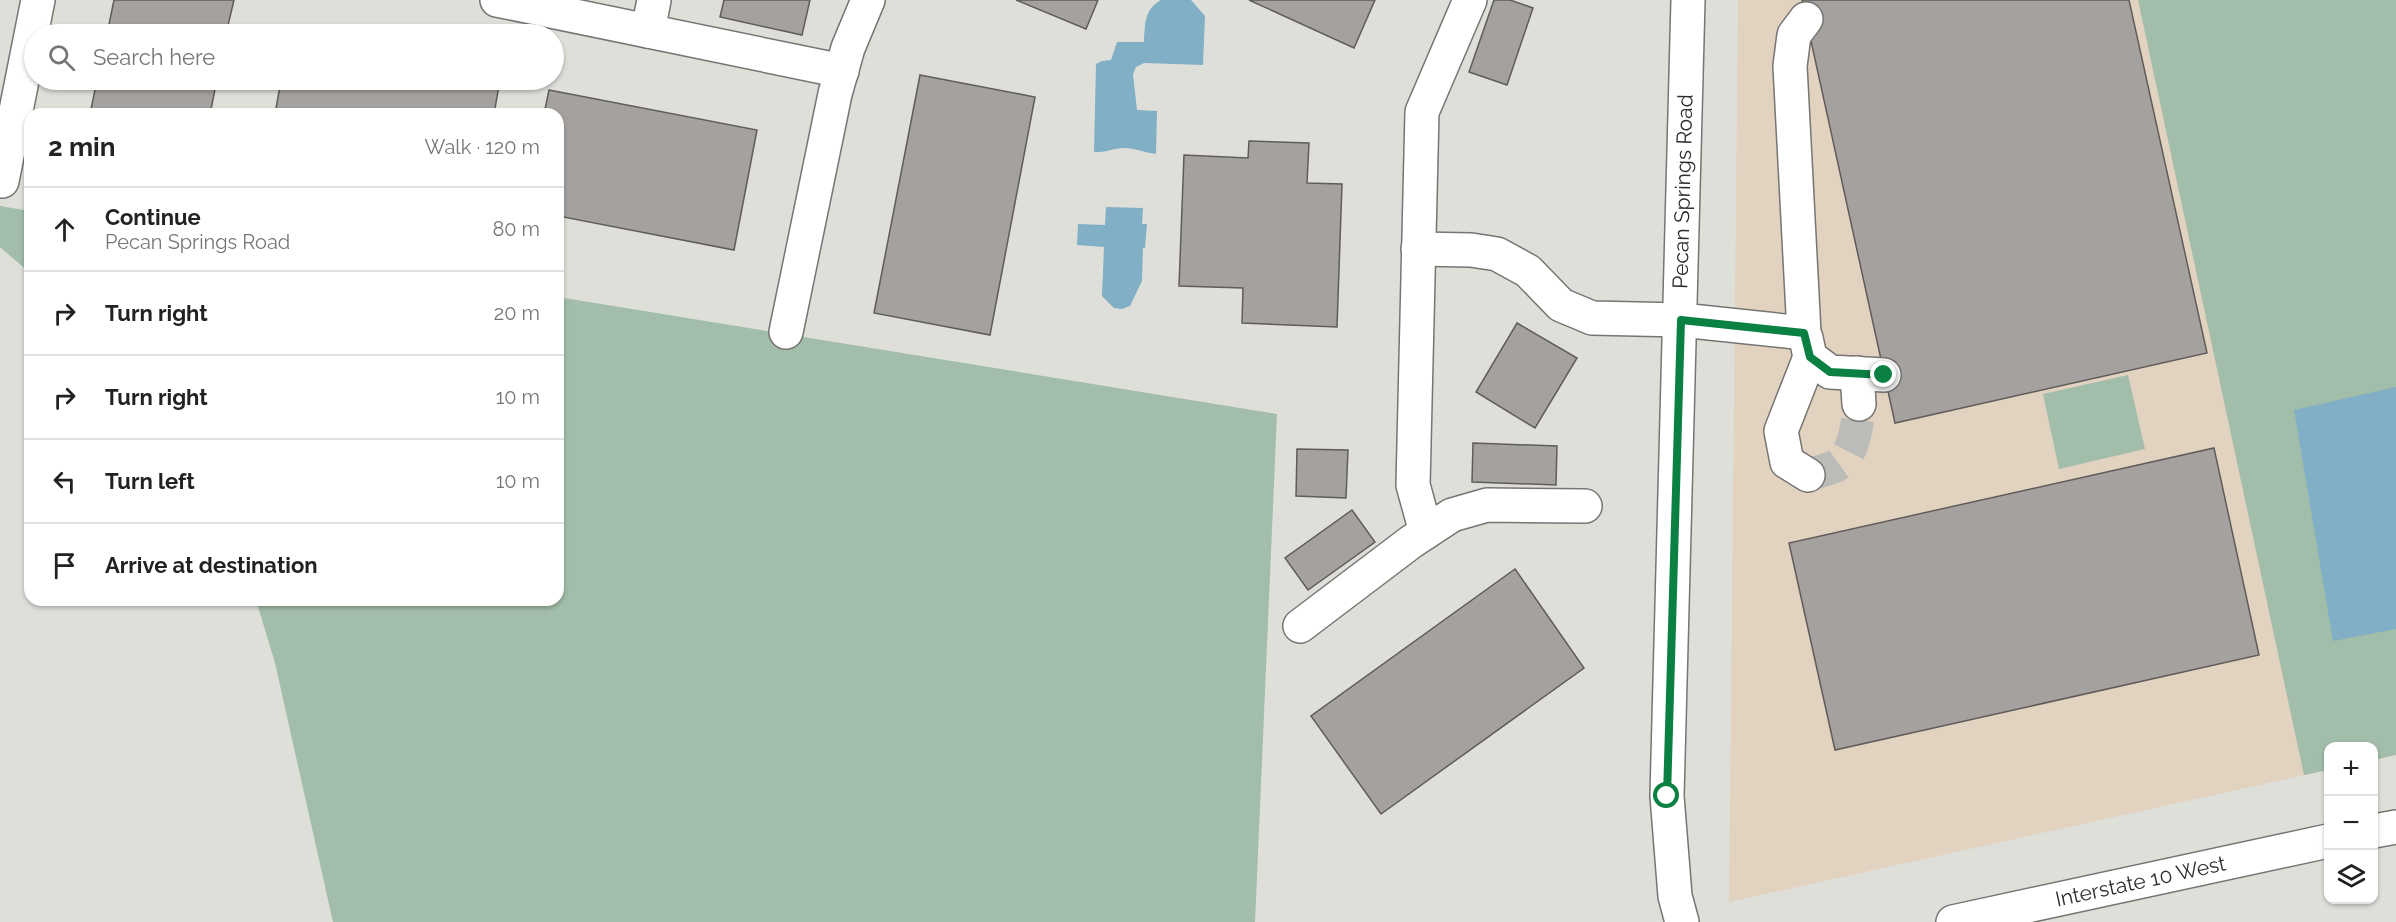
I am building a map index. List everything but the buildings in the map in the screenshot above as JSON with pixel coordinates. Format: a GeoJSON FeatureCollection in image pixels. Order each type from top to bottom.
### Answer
{"type":"FeatureCollection","features":[{"type":"Feature","properties":{"kind":"street"},"geometry":{"type":"LineString","coordinates":[[33,24],[38,0]]}},
{"type":"Feature","properties":{"kind":"street"},"geometry":{"type":"LineString","coordinates":[[497,0],[651,16],[842,71]]}},
{"type":"Feature","properties":{"kind":"street"},"geometry":{"type":"LineString","coordinates":[[786,332],[835,94],[848,48],[868,0]]}},
{"type":"Feature","properties":{"kind":"street"},"geometry":{"type":"LineString","coordinates":[[1426,532],[1413,485],[1422,112],[1470,0]]}},
{"type":"Feature","properties":{"kind":"street","name":"Pecan Springs Road"},"geometry":{"type":"LineString","coordinates":[[1682,922],[1675,896],[1667,796],[1688,0]]}},
{"type":"Feature","properties":{"kind":"street"},"geometry":{"type":"LineString","coordinates":[[1806,19],[1794,35],[1790,66],[1807,345],[1781,431],[1787,462],[1808,475]]}},
{"type":"Feature","properties":{"kind":"street"},"geometry":{"type":"LineString","coordinates":[[2,181],[24,70]]}},
{"type":"Feature","properties":{"kind":"street"},"geometry":{"type":"LineString","coordinates":[[1418,249],[1471,250],[1497,254],[1528,271],[1561,305],[1592,318],[1681,320],[1807,345],[1830,372],[1867,384]]}},
{"type":"Feature","properties":{"kind":"street"},"geometry":{"type":"LineString","coordinates":[[1300,626],[1452,514],[1487,505],[1585,506]]}},
{"type":"Feature","properties":{"kind":"street"},"geometry":{"type":"LineString","coordinates":[[2378,830],[2396,826]]}},
{"type":"Feature","properties":{"kind":"street","name":"Interstate 10 West"},"geometry":{"type":"LineString","coordinates":[[1953,922],[2324,842]]}},
{"type":"Feature","properties":{"kind":"shaded area"},"geometry":{"type":"Polygon","coordinates":[[[1738,0],[2396,0],[2396,755],[2378,759],[2378,742],[2324,742],[2324,771],[1729,902],[1738,0]]]}},
{"type":"Feature","properties":{"kind":"green space"},"geometry":{"type":"Polygon","coordinates":[[[2138,0],[2396,0],[2396,755],[2378,759],[2378,742],[2324,742],[2324,771],[2304,775],[2138,0]]]}},
{"type":"Feature","properties":{"kind":"green space"},"geometry":{"type":"Polygon","coordinates":[[[0,206],[24,210],[24,268],[0,247],[0,206]]]}},
{"type":"Feature","properties":{"kind":"green space"},"geometry":{"type":"Polygon","coordinates":[[[564,298],[1277,414],[1255,922],[333,922],[275,663],[258,606],[564,606],[564,298]]]}},
{"type":"Feature","properties":{"kind":"green space"},"geometry":{"type":"Polygon","coordinates":[[[2128,375],[2145,449],[2059,469],[2043,394],[2128,375]]]}},
{"type":"Feature","properties":{"kind":"water"},"geometry":{"type":"Polygon","coordinates":[[[1161,0],[1191,0],[1205,16],[1203,65],[1144,63],[1136,67],[1133,74],[1137,110],[1157,111],[1156,154],[1127,148],[1094,152],[1096,64],[1111,60],[1117,42],[1144,42],[1148,13],[1161,0]]]}},
{"type":"Feature","properties":{"kind":"water"},"geometry":{"type":"Polygon","coordinates":[[[1106,207],[1143,208],[1142,224],[1147,224],[1145,248],[1143,248],[1142,281],[1130,306],[1122,309],[1114,308],[1102,296],[1104,247],[1077,245],[1078,224],[1105,225],[1106,207]]]}},
{"type":"Feature","properties":{"kind":"water"},"geometry":{"type":"Polygon","coordinates":[[[2396,387],[2396,629],[2333,641],[2294,410],[2396,387]]]}},
{"type":"Feature","properties":{"kind":"tunnel"},"geometry":{"type":"LineString","coordinates":[[1808,475],[1836,466],[1847,455],[1854,438],[1859,404]]}},
{"type":"Feature","properties":{"kind":"route"},"geometry":{"type":"LineString","coordinates":[[1667,796],[1681,320],[1804,333],[1810,357],[1830,372],[1884,375]]}}]}
